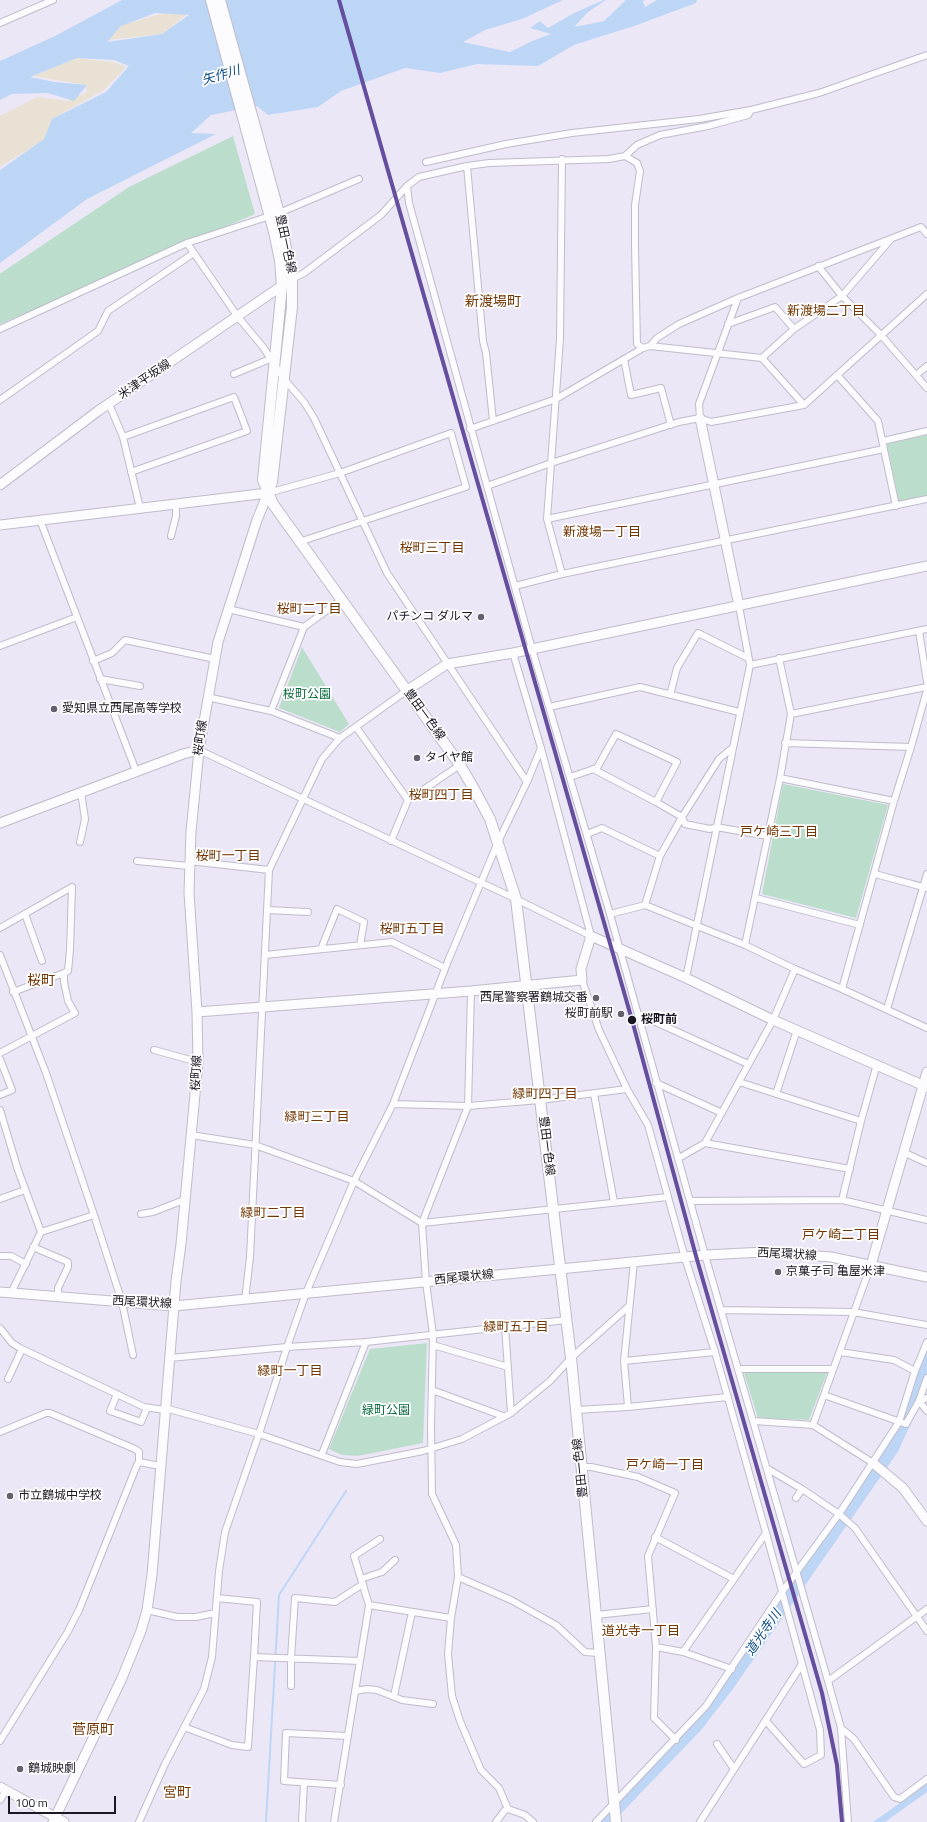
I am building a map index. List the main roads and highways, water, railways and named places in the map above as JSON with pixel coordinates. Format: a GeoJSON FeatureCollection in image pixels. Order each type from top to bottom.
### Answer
{"type":"FeatureCollection","features":[{"type":"Feature","properties":{"kind":"main road","name":"豊田一色線"},"geometry":{"type":"LineString","coordinates":[[211,0],[292,279],[292,307],[284,379],[272,482],[268,493]]}},
{"type":"Feature","properties":{"kind":"main road","name":"豊田一色線"},"geometry":{"type":"LineString","coordinates":[[220,0],[273,211],[282,286],[272,362],[263,480],[273,504],[299,542],[460,765],[490,819],[516,899],[571,1358],[616,1822]]}},
{"type":"Feature","properties":{"kind":"water","name":"矢作川"},"geometry":{"type":"Polygon","coordinates":[[[122,0],[563,0],[522,19],[485,30],[463,42],[510,52],[532,41],[551,34],[530,28],[540,21],[548,28],[574,13],[604,0],[606,0],[588,12],[574,27],[604,21],[626,0],[644,0],[643,2],[645,7],[657,0],[697,0],[696,3],[637,25],[574,45],[538,66],[477,64],[440,73],[405,68],[341,91],[318,107],[268,115],[257,106],[211,115],[191,133],[216,134],[87,199],[0,263],[0,170],[44,139],[52,119],[106,92],[129,66],[114,60],[77,58],[30,77],[54,82],[87,85],[74,101],[48,93],[12,94],[0,100],[0,61],[55,36],[122,0]],[[155,13],[121,26],[107,42],[162,34],[189,15],[155,13]]]}},
{"type":"Feature","properties":{"kind":"water"},"geometry":{"type":"Polygon","coordinates":[[[927,1784],[927,1792],[885,1822],[873,1822],[927,1784]]]}},
{"type":"Feature","properties":{"kind":"waterway","name":"道光寺川"},"geometry":{"type":"LineString","coordinates":[[604,1822],[696,1726],[727,1686],[892,1449],[915,1399],[927,1360]]}},
{"type":"Feature","properties":{"kind":"waterway"},"geometry":{"type":"LineString","coordinates":[[266,1822],[279,1595],[346,1491]]}},
{"type":"Feature","properties":{"kind":"place","name":"パチンコ ダルマ"},"geometry":{"type":"Point","coordinates":[481,617]}},
{"type":"Feature","properties":{"kind":"place","name":"愛知県立西尾高等学校"},"geometry":{"type":"Point","coordinates":[54,709]}},
{"type":"Feature","properties":{"kind":"place","name":"タイヤ館"},"geometry":{"type":"Point","coordinates":[417,758]}},
{"type":"Feature","properties":{"kind":"place","name":"西尾警察署鶴城交番"},"geometry":{"type":"Point","coordinates":[596,998]}},
{"type":"Feature","properties":{"kind":"place","name":"桜町前駅"},"geometry":{"type":"Point","coordinates":[621,1014]}},
{"type":"Feature","properties":{"kind":"place","name":"桜町前"},"geometry":{"type":"Point","coordinates":[632,1020]}},
{"type":"Feature","properties":{"kind":"place","name":"京菓子司 亀屋米津"},"geometry":{"type":"Point","coordinates":[778,1272]}},
{"type":"Feature","properties":{"kind":"place","name":"市立鶴城中学校"},"geometry":{"type":"Point","coordinates":[10,1496]}},
{"type":"Feature","properties":{"kind":"place","name":"鶴城映劇"},"geometry":{"type":"Point","coordinates":[20,1769]}},
{"type":"Feature","properties":{"kind":"district","name":"新渡場町"},"geometry":{"type":"Point","coordinates":[493,303]}},
{"type":"Feature","properties":{"kind":"district","name":"新渡場二丁目"},"geometry":{"type":"Point","coordinates":[826,312]}},
{"type":"Feature","properties":{"kind":"district","name":"新渡場一丁目"},"geometry":{"type":"Point","coordinates":[602,533]}},
{"type":"Feature","properties":{"kind":"district","name":"桜町三丁目"},"geometry":{"type":"Point","coordinates":[432,549]}},
{"type":"Feature","properties":{"kind":"district","name":"桜町二丁目"},"geometry":{"type":"Point","coordinates":[309,610]}},
{"type":"Feature","properties":{"kind":"district","name":"桜町四丁目"},"geometry":{"type":"Point","coordinates":[441,796]}},
{"type":"Feature","properties":{"kind":"district","name":"戸ケ崎三丁目"},"geometry":{"type":"Point","coordinates":[779,833]}},
{"type":"Feature","properties":{"kind":"district","name":"桜町一丁目"},"geometry":{"type":"Point","coordinates":[228,857]}},
{"type":"Feature","properties":{"kind":"district","name":"桜町五丁目"},"geometry":{"type":"Point","coordinates":[412,930]}},
{"type":"Feature","properties":{"kind":"district","name":"桜町"},"geometry":{"type":"Point","coordinates":[41,982]}},
{"type":"Feature","properties":{"kind":"district","name":"緑町四丁目"},"geometry":{"type":"Point","coordinates":[545,1095]}},
{"type":"Feature","properties":{"kind":"district","name":"緑町三丁目"},"geometry":{"type":"Point","coordinates":[317,1118]}},
{"type":"Feature","properties":{"kind":"district","name":"緑町二丁目"},"geometry":{"type":"Point","coordinates":[273,1214]}},
{"type":"Feature","properties":{"kind":"district","name":"戸ケ崎二丁目"},"geometry":{"type":"Point","coordinates":[841,1236]}},
{"type":"Feature","properties":{"kind":"district","name":"緑町五丁目"},"geometry":{"type":"Point","coordinates":[516,1328]}},
{"type":"Feature","properties":{"kind":"district","name":"緑町一丁目"},"geometry":{"type":"Point","coordinates":[290,1372]}},
{"type":"Feature","properties":{"kind":"district","name":"戸ケ崎一丁目"},"geometry":{"type":"Point","coordinates":[665,1466]}},
{"type":"Feature","properties":{"kind":"district","name":"道光寺一丁目"},"geometry":{"type":"Point","coordinates":[641,1632]}},
{"type":"Feature","properties":{"kind":"district","name":"菅原町"},"geometry":{"type":"Point","coordinates":[93,1731]}},
{"type":"Feature","properties":{"kind":"district","name":"宮町"},"geometry":{"type":"Point","coordinates":[177,1794]}},
{"type":"Feature","properties":{"kind":"park label","name":"桜町公園"},"geometry":{"type":"Point","coordinates":[307,695]}},
{"type":"Feature","properties":{"kind":"park label","name":"緑町公園"},"geometry":{"type":"Point","coordinates":[386,1411]}}]}
